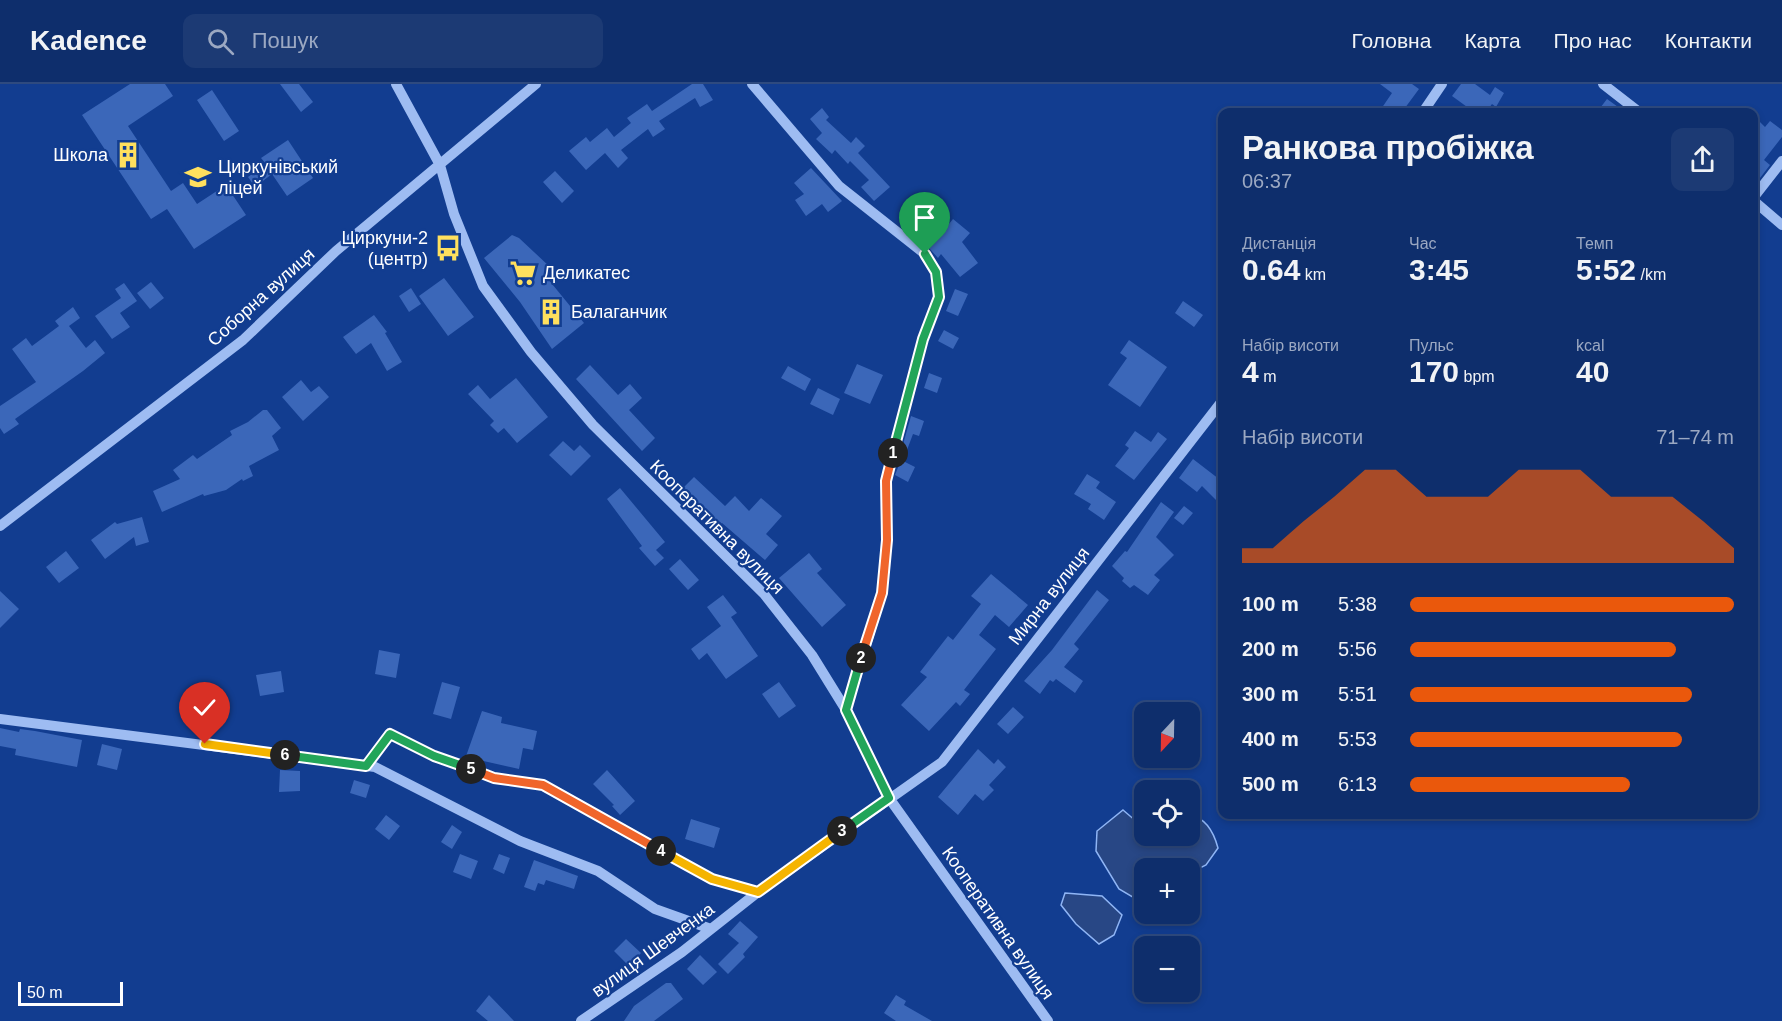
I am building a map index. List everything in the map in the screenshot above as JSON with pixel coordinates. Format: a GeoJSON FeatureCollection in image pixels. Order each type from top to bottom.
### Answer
{"type":"FeatureCollection","features":[{"type":"Feature","properties":{"kind":"street","name":"Кооперативна вулиця"},"geometry":{"type":"LineString","coordinates":[[396,84],[440,165],[454,214],[483,286],[531,352],[593,425],[764,594],[812,655],[846,710],[889,798],[1048,1021]]}},
{"type":"Feature","properties":{"kind":"street","name":"Соборна вулиця"},"geometry":{"type":"LineString","coordinates":[[0,526],[243,340],[336,251],[536,84]]}},
{"type":"Feature","properties":{"kind":"street"},"geometry":{"type":"LineString","coordinates":[[752,84],[839,186],[925,254],[936,272],[939,297],[923,339],[886,481],[887,540],[882,593],[846,710]]}},
{"type":"Feature","properties":{"kind":"street"},"geometry":{"type":"LineString","coordinates":[[1426,108],[1442,84]]}},
{"type":"Feature","properties":{"kind":"street"},"geometry":{"type":"LineString","coordinates":[[1603,84],[1634,108]]}},
{"type":"Feature","properties":{"kind":"street"},"geometry":{"type":"LineString","coordinates":[[1758,194],[1782,161]]}},
{"type":"Feature","properties":{"kind":"street"},"geometry":{"type":"LineString","coordinates":[[1758,203],[1782,225]]}},
{"type":"Feature","properties":{"kind":"street","name":"Мирна вулиця"},"geometry":{"type":"LineString","coordinates":[[889,798],[942,762],[1218,406]]}},
{"type":"Feature","properties":{"kind":"street"},"geometry":{"type":"LineString","coordinates":[[0,719],[375,767],[520,841],[598,871],[655,909],[711,929]]}},
{"type":"Feature","properties":{"kind":"street"},"geometry":{"type":"LineString","coordinates":[[366,766],[390,734],[434,756],[494,778],[543,785],[712,879],[758,892]]}},
{"type":"Feature","properties":{"kind":"street","name":"вулиця Шевченка"},"geometry":{"type":"LineString","coordinates":[[581,1021],[682,952],[758,892],[889,798]]}},
{"type":"Feature","properties":{"kind":"water"},"geometry":{"type":"Polygon","coordinates":[[[1123,810],[1134,819],[1134,846],[1200,846],[1200,819],[1208,827],[1218,848],[1206,865],[1200,868],[1200,858],[1134,858],[1134,898],[1119,889],[1096,851],[1097,831],[1123,810]]]}},
{"type":"Feature","properties":{"kind":"water"},"geometry":{"type":"Polygon","coordinates":[[[1065,893],[1102,896],[1122,915],[1114,935],[1099,944],[1076,924],[1061,905],[1065,893]]]}},
{"type":"Feature","properties":{"kind":"building","name":"Школа"},"geometry":{"type":"Polygon","coordinates":[[[130,84],[165,84],[173,96],[128,126],[171,191],[183,183],[197,204],[226,185],[246,215],[194,249],[167,209],[151,219],[82,115],[130,84]]]}},
{"type":"Feature","properties":{"kind":"building"},"geometry":{"type":"Polygon","coordinates":[[[280,84],[299,84],[313,102],[301,112],[280,84]]]}},
{"type":"Feature","properties":{"kind":"building"},"geometry":{"type":"Polygon","coordinates":[[[692,84],[703,84],[713,100],[700,107],[695,98],[659,121],[665,129],[653,137],[648,129],[621,150],[628,158],[618,168],[605,153],[586,170],[569,151],[586,137],[590,142],[607,128],[614,137],[631,123],[627,118],[647,104],[652,111],[692,84]]]}},
{"type":"Feature","properties":{"kind":"building"},"geometry":{"type":"Polygon","coordinates":[[[1380,84],[1412,84],[1419,89],[1405,108],[1382,108],[1392,93],[1380,84]]]}},
{"type":"Feature","properties":{"kind":"building"},"geometry":{"type":"Polygon","coordinates":[[[1461,84],[1475,84],[1490,95],[1495,87],[1504,93],[1496,107],[1492,104],[1489,108],[1468,108],[1452,96],[1461,84]]]}},
{"type":"Feature","properties":{"kind":"building"},"geometry":{"type":"Polygon","coordinates":[[[212,90],[239,131],[224,141],[197,100],[212,90]]]}},
{"type":"Feature","properties":{"kind":"building"},"geometry":{"type":"Polygon","coordinates":[[[1607,99],[1619,108],[1600,108],[1607,99]]]}},
{"type":"Feature","properties":{"kind":"building"},"geometry":{"type":"Polygon","coordinates":[[[822,108],[829,117],[826,120],[851,143],[856,137],[865,146],[858,153],[890,187],[874,201],[861,187],[869,180],[850,161],[848,164],[835,150],[832,154],[816,139],[822,133],[810,119],[822,108]]]}},
{"type":"Feature","properties":{"kind":"building"},"geometry":{"type":"Polygon","coordinates":[[[1758,120],[1765,127],[1770,121],[1782,130],[1782,137],[1764,160],[1770,165],[1760,178],[1758,177],[1758,120]]]}},
{"type":"Feature","properties":{"kind":"building"},"geometry":{"type":"Polygon","coordinates":[[[288,140],[313,178],[287,196],[272,174],[255,187],[248,177],[266,164],[261,158],[288,140]]]}},
{"type":"Feature","properties":{"kind":"building"},"geometry":{"type":"Polygon","coordinates":[[[811,168],[842,201],[828,212],[822,204],[806,216],[795,200],[804,194],[794,183],[811,168]]]}},
{"type":"Feature","properties":{"kind":"building"},"geometry":{"type":"Polygon","coordinates":[[[555,171],[574,191],[562,203],[543,182],[555,171]]]}},
{"type":"Feature","properties":{"kind":"building"},"geometry":{"type":"Polygon","coordinates":[[[918,214],[943,231],[953,219],[970,233],[962,242],[978,263],[960,277],[941,254],[938,258],[928,247],[930,246],[907,230],[918,214]]]}},
{"type":"Feature","properties":{"kind":"building"},"geometry":{"type":"Polygon","coordinates":[[[512,235],[519,238],[550,267],[548,279],[584,323],[552,349],[520,302],[484,258],[512,235]]]}},
{"type":"Feature","properties":{"kind":"building"},"geometry":{"type":"Polygon","coordinates":[[[444,278],[474,317],[448,336],[419,296],[444,278]]]}},
{"type":"Feature","properties":{"kind":"building"},"geometry":{"type":"Polygon","coordinates":[[[151,282],[164,298],[150,309],[137,293],[151,282]]]}},
{"type":"Feature","properties":{"kind":"building"},"geometry":{"type":"Polygon","coordinates":[[[124,283],[137,301],[120,313],[130,327],[112,339],[95,316],[121,298],[115,289],[124,283]]]}},
{"type":"Feature","properties":{"kind":"building"},"geometry":{"type":"Polygon","coordinates":[[[411,288],[421,304],[409,312],[399,296],[411,288]]]}},
{"type":"Feature","properties":{"kind":"building"},"geometry":{"type":"Polygon","coordinates":[[[955,289],[968,294],[958,316],[946,311],[955,289]]]}},
{"type":"Feature","properties":{"kind":"building"},"geometry":{"type":"Polygon","coordinates":[[[1183,301],[1203,315],[1194,327],[1175,313],[1183,301]]]}},
{"type":"Feature","properties":{"kind":"building"},"geometry":{"type":"Polygon","coordinates":[[[73,307],[80,318],[69,326],[86,348],[95,340],[105,353],[15,419],[19,424],[4,434],[0,428],[0,406],[36,382],[12,349],[26,338],[32,346],[59,326],[55,321],[73,307]]]}},
{"type":"Feature","properties":{"kind":"building"},"geometry":{"type":"Polygon","coordinates":[[[374,315],[387,332],[385,333],[402,362],[387,371],[371,343],[356,354],[343,337],[374,315]]]}},
{"type":"Feature","properties":{"kind":"building"},"geometry":{"type":"Polygon","coordinates":[[[944,330],[959,338],[953,349],[938,341],[944,330]]]}},
{"type":"Feature","properties":{"kind":"building"},"geometry":{"type":"Polygon","coordinates":[[[1129,340],[1167,367],[1140,407],[1108,385],[1127,358],[1120,353],[1129,340]]]}},
{"type":"Feature","properties":{"kind":"building"},"geometry":{"type":"Polygon","coordinates":[[[857,364],[883,375],[870,404],[844,393],[857,364]]]}},
{"type":"Feature","properties":{"kind":"building"},"geometry":{"type":"Polygon","coordinates":[[[590,365],[618,395],[630,384],[642,398],[629,410],[655,438],[642,451],[576,379],[590,365]]]}},
{"type":"Feature","properties":{"kind":"building"},"geometry":{"type":"Polygon","coordinates":[[[788,366],[811,379],[805,391],[781,378],[788,366]]]}},
{"type":"Feature","properties":{"kind":"building"},"geometry":{"type":"Polygon","coordinates":[[[929,373],[942,378],[937,393],[924,388],[929,373]]]}},
{"type":"Feature","properties":{"kind":"building"},"geometry":{"type":"Polygon","coordinates":[[[516,378],[548,417],[517,443],[504,428],[498,433],[490,425],[494,421],[468,394],[478,385],[490,399],[516,378]]]}},
{"type":"Feature","properties":{"kind":"building"},"geometry":{"type":"Polygon","coordinates":[[[301,380],[311,392],[319,386],[329,397],[303,421],[282,397],[301,380]]]}},
{"type":"Feature","properties":{"kind":"building"},"geometry":{"type":"Polygon","coordinates":[[[818,388],[840,399],[833,415],[810,404],[818,388]]]}},
{"type":"Feature","properties":{"kind":"building"},"geometry":{"type":"Polygon","coordinates":[[[263,410],[267,410],[281,428],[272,436],[279,450],[249,466],[253,476],[243,481],[242,479],[226,490],[204,496],[203,494],[162,512],[153,491],[180,479],[173,470],[193,455],[197,459],[232,435],[230,431],[248,422],[263,410]]]}},
{"type":"Feature","properties":{"kind":"building"},"geometry":{"type":"Polygon","coordinates":[[[911,416],[924,421],[919,436],[913,434],[907,450],[902,448],[911,416]]]}},
{"type":"Feature","properties":{"kind":"building"},"geometry":{"type":"Polygon","coordinates":[[[1135,431],[1151,442],[1158,432],[1167,439],[1134,480],[1115,466],[1129,448],[1125,445],[1135,431]]]}},
{"type":"Feature","properties":{"kind":"building"},"geometry":{"type":"Polygon","coordinates":[[[563,441],[574,451],[580,445],[591,456],[571,476],[549,455],[563,441]]]}},
{"type":"Feature","properties":{"kind":"building"},"geometry":{"type":"Polygon","coordinates":[[[1193,459],[1218,478],[1218,502],[1202,486],[1197,492],[1179,478],[1193,459]]]}},
{"type":"Feature","properties":{"kind":"building"},"geometry":{"type":"Polygon","coordinates":[[[901,460],[915,467],[908,482],[895,475],[901,460]]]}},
{"type":"Feature","properties":{"kind":"building"},"geometry":{"type":"Polygon","coordinates":[[[1087,474],[1100,482],[1096,488],[1116,502],[1104,520],[1088,509],[1091,504],[1074,494],[1087,474]]]}},
{"type":"Feature","properties":{"kind":"building"},"geometry":{"type":"Polygon","coordinates":[[[694,477],[725,506],[735,496],[749,511],[761,498],[782,516],[766,534],[778,545],[765,560],[722,523],[718,528],[682,489],[694,477]]]}},
{"type":"Feature","properties":{"kind":"building"},"geometry":{"type":"Polygon","coordinates":[[[620,488],[665,542],[656,550],[664,558],[655,566],[639,548],[642,546],[607,499],[620,488]]]}},
{"type":"Feature","properties":{"kind":"building"},"geometry":{"type":"Polygon","coordinates":[[[1161,502],[1174,512],[1156,537],[1174,555],[1154,575],[1160,580],[1148,595],[1134,585],[1130,588],[1112,566],[1125,551],[1127,552],[1161,502]]]}},
{"type":"Feature","properties":{"kind":"building"},"geometry":{"type":"Polygon","coordinates":[[[1184,506],[1193,513],[1183,525],[1174,518],[1184,506]]]}},
{"type":"Feature","properties":{"kind":"building"},"geometry":{"type":"Polygon","coordinates":[[[142,517],[149,542],[136,546],[134,537],[105,559],[91,540],[115,522],[117,524],[142,517]]]}},
{"type":"Feature","properties":{"kind":"building"},"geometry":{"type":"Polygon","coordinates":[[[66,551],[79,568],[59,583],[46,567],[66,551]]]}},
{"type":"Feature","properties":{"kind":"building"},"geometry":{"type":"Polygon","coordinates":[[[809,553],[822,569],[817,573],[846,605],[822,627],[779,578],[809,553]]]}},
{"type":"Feature","properties":{"kind":"building"},"geometry":{"type":"Polygon","coordinates":[[[680,559],[699,580],[688,590],[669,569],[680,559]]]}},
{"type":"Feature","properties":{"kind":"building"},"geometry":{"type":"Polygon","coordinates":[[[991,574],[1028,605],[1009,627],[995,615],[979,635],[996,649],[964,690],[970,694],[960,706],[956,702],[929,731],[901,705],[927,677],[920,672],[948,636],[953,640],[981,604],[971,596],[991,574]]]}},
{"type":"Feature","properties":{"kind":"building"},"geometry":{"type":"Polygon","coordinates":[[[1097,590],[1109,600],[1074,644],[1079,649],[1064,667],[1083,681],[1075,693],[1056,679],[1053,682],[1050,680],[1040,694],[1024,681],[1052,650],[1097,590]]]}},
{"type":"Feature","properties":{"kind":"building"},"geometry":{"type":"Polygon","coordinates":[[[0,591],[19,609],[0,628],[0,591]]]}},
{"type":"Feature","properties":{"kind":"building"},"geometry":{"type":"Polygon","coordinates":[[[723,595],[737,613],[731,617],[758,656],[726,679],[707,653],[699,660],[691,649],[721,626],[707,607],[723,595]]]}},
{"type":"Feature","properties":{"kind":"building"},"geometry":{"type":"Polygon","coordinates":[[[379,650],[400,654],[396,678],[375,674],[379,650]]]}},
{"type":"Feature","properties":{"kind":"building"},"geometry":{"type":"Polygon","coordinates":[[[281,671],[284,692],[260,696],[256,675],[281,671]]]}},
{"type":"Feature","properties":{"kind":"building"},"geometry":{"type":"Polygon","coordinates":[[[442,682],[460,687],[451,719],[433,714],[442,682]]]}},
{"type":"Feature","properties":{"kind":"building"},"geometry":{"type":"Polygon","coordinates":[[[779,682],[796,706],[779,718],[762,694],[779,682]]]}},
{"type":"Feature","properties":{"kind":"building"},"geometry":{"type":"Polygon","coordinates":[[[1013,707],[1024,717],[1008,734],[997,724],[1013,707]]]}},
{"type":"Feature","properties":{"kind":"building"},"geometry":{"type":"Polygon","coordinates":[[[482,711],[502,717],[501,723],[537,731],[533,750],[523,748],[519,769],[479,760],[478,764],[465,759],[482,711]]]}},
{"type":"Feature","properties":{"kind":"building"},"geometry":{"type":"Polygon","coordinates":[[[0,728],[19,732],[20,729],[35,731],[82,740],[77,767],[15,755],[16,749],[0,746],[0,728]]]}},
{"type":"Feature","properties":{"kind":"building"},"geometry":{"type":"Polygon","coordinates":[[[102,744],[122,749],[117,770],[97,765],[102,744]]]}},
{"type":"Feature","properties":{"kind":"building"},"geometry":{"type":"Polygon","coordinates":[[[978,749],[994,764],[998,759],[1006,767],[989,785],[994,790],[983,801],[975,794],[958,815],[938,797],[978,749]]]}},
{"type":"Feature","properties":{"kind":"building"},"geometry":{"type":"Polygon","coordinates":[[[280,770],[300,771],[300,791],[279,792],[280,770]]]}},
{"type":"Feature","properties":{"kind":"building"},"geometry":{"type":"Polygon","coordinates":[[[607,770],[635,801],[620,815],[612,806],[614,805],[593,784],[607,770]]]}},
{"type":"Feature","properties":{"kind":"building"},"geometry":{"type":"Polygon","coordinates":[[[354,780],[370,785],[366,798],[350,793],[354,780]]]}},
{"type":"Feature","properties":{"kind":"building"},"geometry":{"type":"Polygon","coordinates":[[[386,815],[400,826],[389,840],[375,829],[386,815]]]}},
{"type":"Feature","properties":{"kind":"building"},"geometry":{"type":"Polygon","coordinates":[[[691,819],[720,828],[714,848],[685,839],[691,819]]]}},
{"type":"Feature","properties":{"kind":"building"},"geometry":{"type":"Polygon","coordinates":[[[452,825],[462,832],[452,849],[441,842],[452,825]]]}},
{"type":"Feature","properties":{"kind":"building"},"geometry":{"type":"Polygon","coordinates":[[[460,854],[478,861],[471,879],[453,872],[460,854]]]}},
{"type":"Feature","properties":{"kind":"building"},"geometry":{"type":"Polygon","coordinates":[[[499,854],[510,858],[504,874],[493,869],[499,854]]]}},
{"type":"Feature","properties":{"kind":"building"},"geometry":{"type":"Polygon","coordinates":[[[534,860],[578,876],[574,889],[546,880],[544,885],[538,883],[535,891],[524,887],[534,860]]]}},
{"type":"Feature","properties":{"kind":"building"},"geometry":{"type":"Polygon","coordinates":[[[740,921],[758,937],[743,954],[745,957],[728,974],[718,964],[739,943],[728,934],[740,921]]]}},
{"type":"Feature","properties":{"kind":"building"},"geometry":{"type":"Polygon","coordinates":[[[626,939],[641,953],[629,966],[614,951],[626,939]]]}},
{"type":"Feature","properties":{"kind":"building"},"geometry":{"type":"Polygon","coordinates":[[[700,955],[717,972],[703,985],[687,969],[700,955]]]}},
{"type":"Feature","properties":{"kind":"building"},"geometry":{"type":"Polygon","coordinates":[[[666,983],[671,983],[683,999],[654,1021],[624,1021],[634,1006],[666,983]]]}},
{"type":"Feature","properties":{"kind":"building"},"geometry":{"type":"Polygon","coordinates":[[[489,995],[514,1021],[488,1021],[476,1011],[489,995]]]}},
{"type":"Feature","properties":{"kind":"building"},"geometry":{"type":"Polygon","coordinates":[[[896,995],[906,1001],[904,1005],[932,1021],[896,1021],[884,1013],[896,995]]]}},
{"type":"Feature","properties":{"kind":"place","name":"Школа"},"geometry":{"type":"Point","coordinates":[128,155]}},
{"type":"Feature","properties":{"kind":"place","name":"Циркунівський ліцей"},"geometry":{"type":"Point","coordinates":[198,177]}},
{"type":"Feature","properties":{"kind":"place","name":"Циркуни-2 (центр)"},"geometry":{"type":"Point","coordinates":[448,248]}},
{"type":"Feature","properties":{"kind":"place","name":"Деликатес"},"geometry":{"type":"Point","coordinates":[523,273]}},
{"type":"Feature","properties":{"kind":"place","name":"Балаганчик"},"geometry":{"type":"Point","coordinates":[551,312]}},
{"type":"Feature","properties":{"kind":"route"},"geometry":{"type":"LineString","coordinates":[[205,744],[366,766],[390,734],[434,756],[494,778],[543,785],[712,879],[758,892],[889,798],[846,710],[882,593],[887,540],[886,481],[923,339],[939,297],[936,272],[925,254]]}}]}
